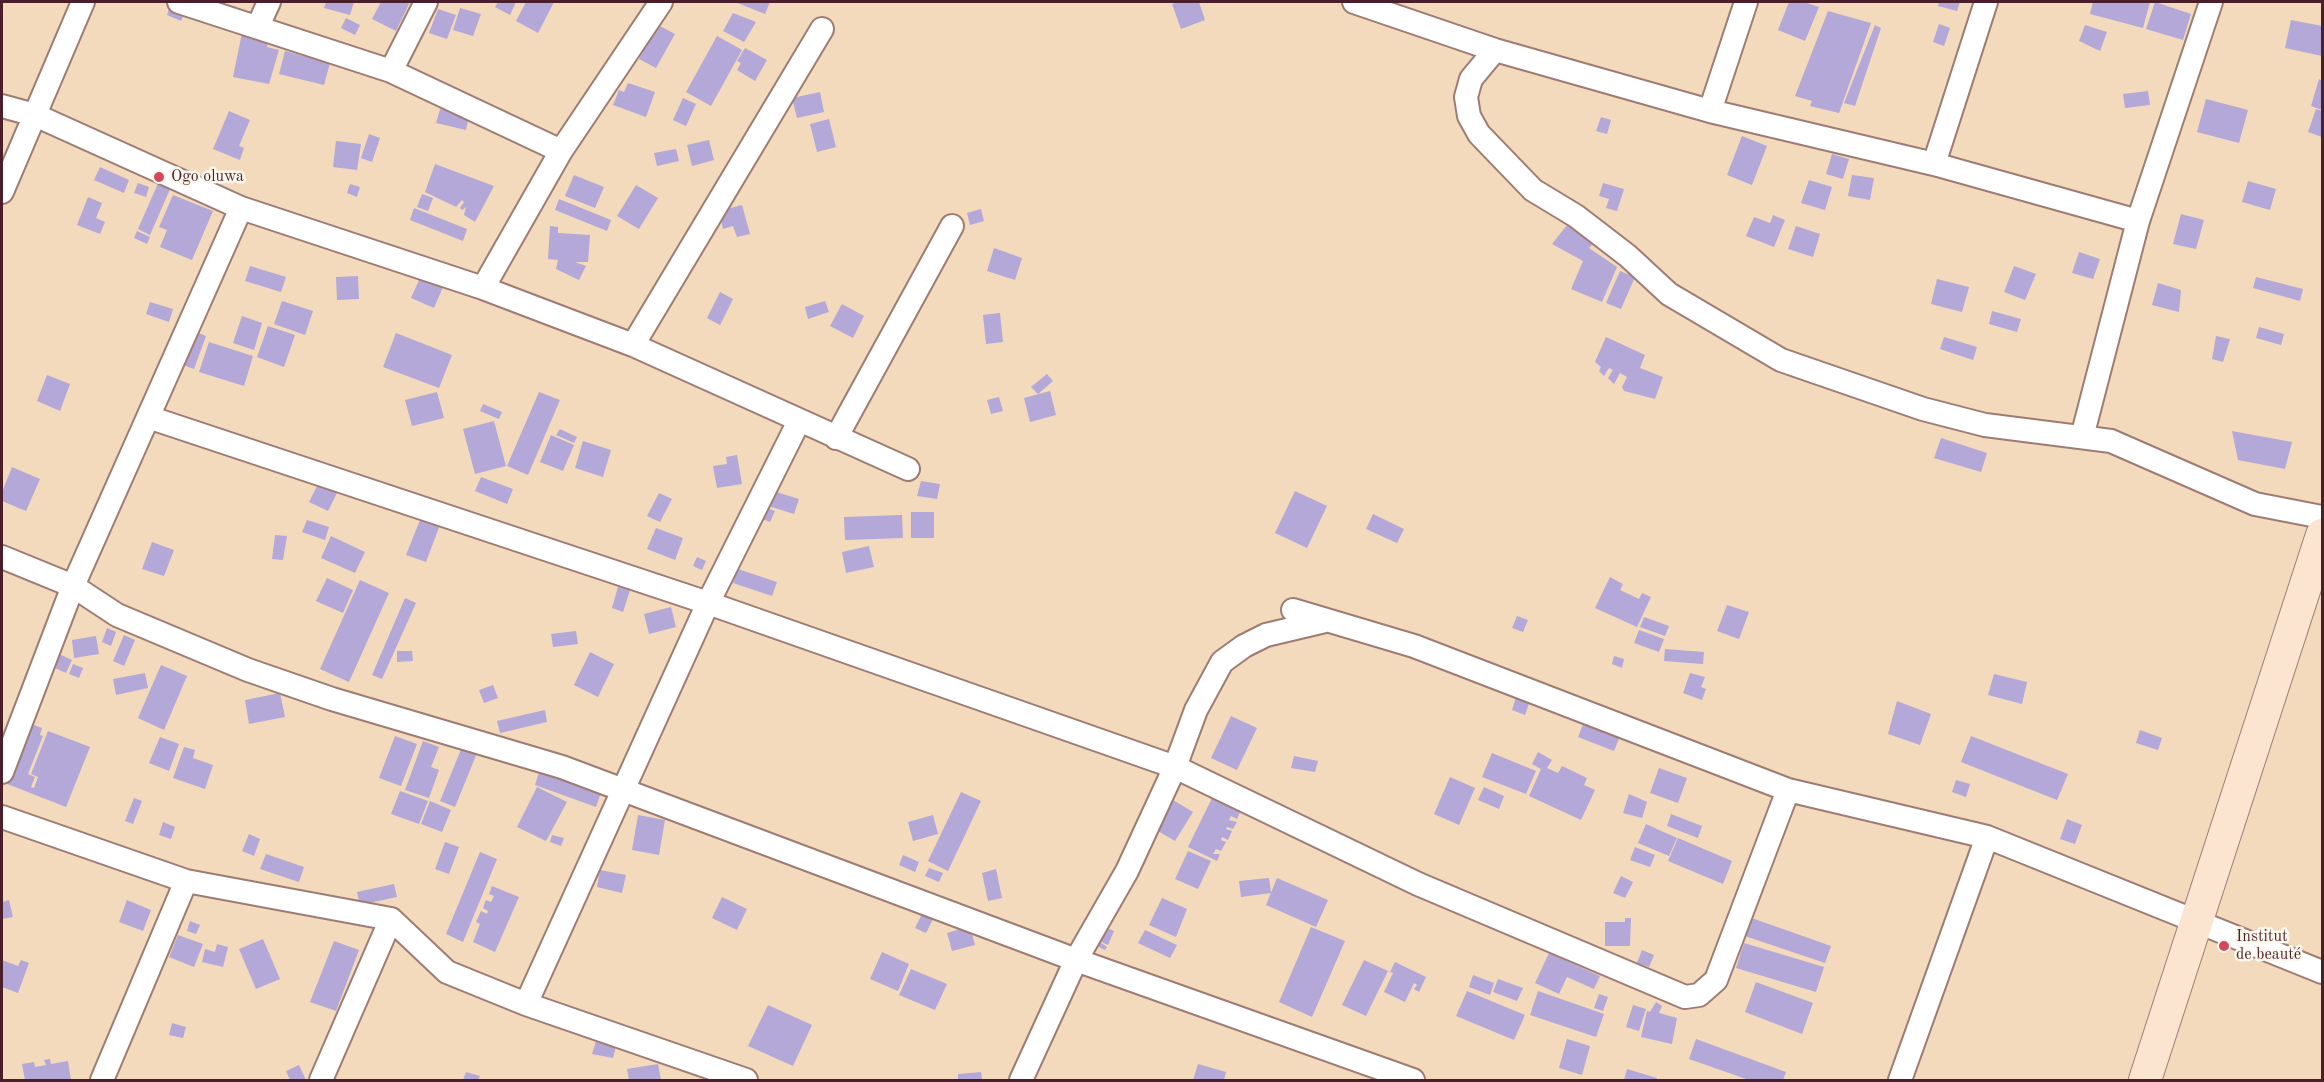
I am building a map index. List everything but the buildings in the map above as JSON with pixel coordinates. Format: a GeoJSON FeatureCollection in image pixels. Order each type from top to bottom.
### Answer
{"type":"FeatureCollection","features":[{"type":"Feature","properties":{"kind":"street"},"geometry":{"type":"LineString","coordinates":[[2,192],[83,2]]}},
{"type":"Feature","properties":{"kind":"street"},"geometry":{"type":"LineString","coordinates":[[179,2],[391,71],[561,151]]}},
{"type":"Feature","properties":{"kind":"street"},"geometry":{"type":"LineString","coordinates":[[258,26],[269,2]]}},
{"type":"Feature","properties":{"kind":"street"},"geometry":{"type":"LineString","coordinates":[[391,71],[426,2]]}},
{"type":"Feature","properties":{"kind":"street"},"geometry":{"type":"LineString","coordinates":[[483,288],[561,151],[661,2]]}},
{"type":"Feature","properties":{"kind":"street"},"geometry":{"type":"LineString","coordinates":[[1354,2],[1495,50],[1710,111],[1934,164],[2139,221]]}},
{"type":"Feature","properties":{"kind":"street"},"geometry":{"type":"LineString","coordinates":[[1710,111],[1746,2]]}},
{"type":"Feature","properties":{"kind":"street"},"geometry":{"type":"LineString","coordinates":[[1934,164],[1986,2]]}},
{"type":"Feature","properties":{"kind":"street"},"geometry":{"type":"LineString","coordinates":[[2082,437],[2139,221],[2211,2]]}},
{"type":"Feature","properties":{"kind":"street"},"geometry":{"type":"LineString","coordinates":[[633,345],[822,29]]}},
{"type":"Feature","properties":{"kind":"street"},"geometry":{"type":"LineString","coordinates":[[1495,50],[1471,79],[1466,97],[1469,116],[1479,134],[1533,190],[1576,216],[1628,256],[1669,294],[1781,360],[1854,386],[1985,425],[2111,441],[2255,504],[2322,518]]}},
{"type":"Feature","properties":{"kind":"street"},"geometry":{"type":"LineString","coordinates":[[2,106],[34,115],[241,208],[483,288],[633,345],[908,469]]}},
{"type":"Feature","properties":{"kind":"street"},"geometry":{"type":"LineString","coordinates":[[2,772],[74,586],[241,208]]}},
{"type":"Feature","properties":{"kind":"street"},"geometry":{"type":"LineString","coordinates":[[836,438],[952,226]]}},
{"type":"Feature","properties":{"kind":"street"},"geometry":{"type":"LineString","coordinates":[[148,417],[708,603],[1175,767],[1418,884],[1685,997],[1706,990],[1716,980],[1788,790]]}},
{"type":"Feature","properties":{"kind":"street"},"geometry":{"type":"LineString","coordinates":[[526,1004],[708,603],[799,421]]}},
{"type":"Feature","properties":{"kind":"street"},"geometry":{"type":"LineString","coordinates":[[2145,1080],[2322,535]]}},
{"type":"Feature","properties":{"kind":"street"},"geometry":{"type":"LineString","coordinates":[[2,557],[74,586],[117,615],[248,670],[332,699],[562,767],[753,841],[1076,960],[1413,1080]]}},
{"type":"Feature","properties":{"kind":"street"},"geometry":{"type":"LineString","coordinates":[[1293,610],[1414,645],[1788,790],[1987,837],[2322,972]]}},
{"type":"Feature","properties":{"kind":"street"},"geometry":{"type":"LineString","coordinates":[[1021,1080],[1076,960],[1127,871],[1175,767],[1196,710],[1222,662],[1244,646],[1266,635],[1326,621]]}},
{"type":"Feature","properties":{"kind":"street"},"geometry":{"type":"LineString","coordinates":[[2,817],[186,881],[391,919],[447,972],[526,1004],[746,1080]]}},
{"type":"Feature","properties":{"kind":"street"},"geometry":{"type":"LineString","coordinates":[[1900,1080],[1987,837]]}},
{"type":"Feature","properties":{"kind":"street"},"geometry":{"type":"LineString","coordinates":[[102,1080],[186,881]]}},
{"type":"Feature","properties":{"kind":"street"},"geometry":{"type":"LineString","coordinates":[[321,1080],[391,919]]}},
{"type":"Feature","properties":{"kind":"place","name":"Ogo oluwa"},"geometry":{"type":"Point","coordinates":[159,177]}},
{"type":"Feature","properties":{"kind":"place","name":"Institut de beauté"},"geometry":{"type":"Point","coordinates":[2224,946]}}]}
